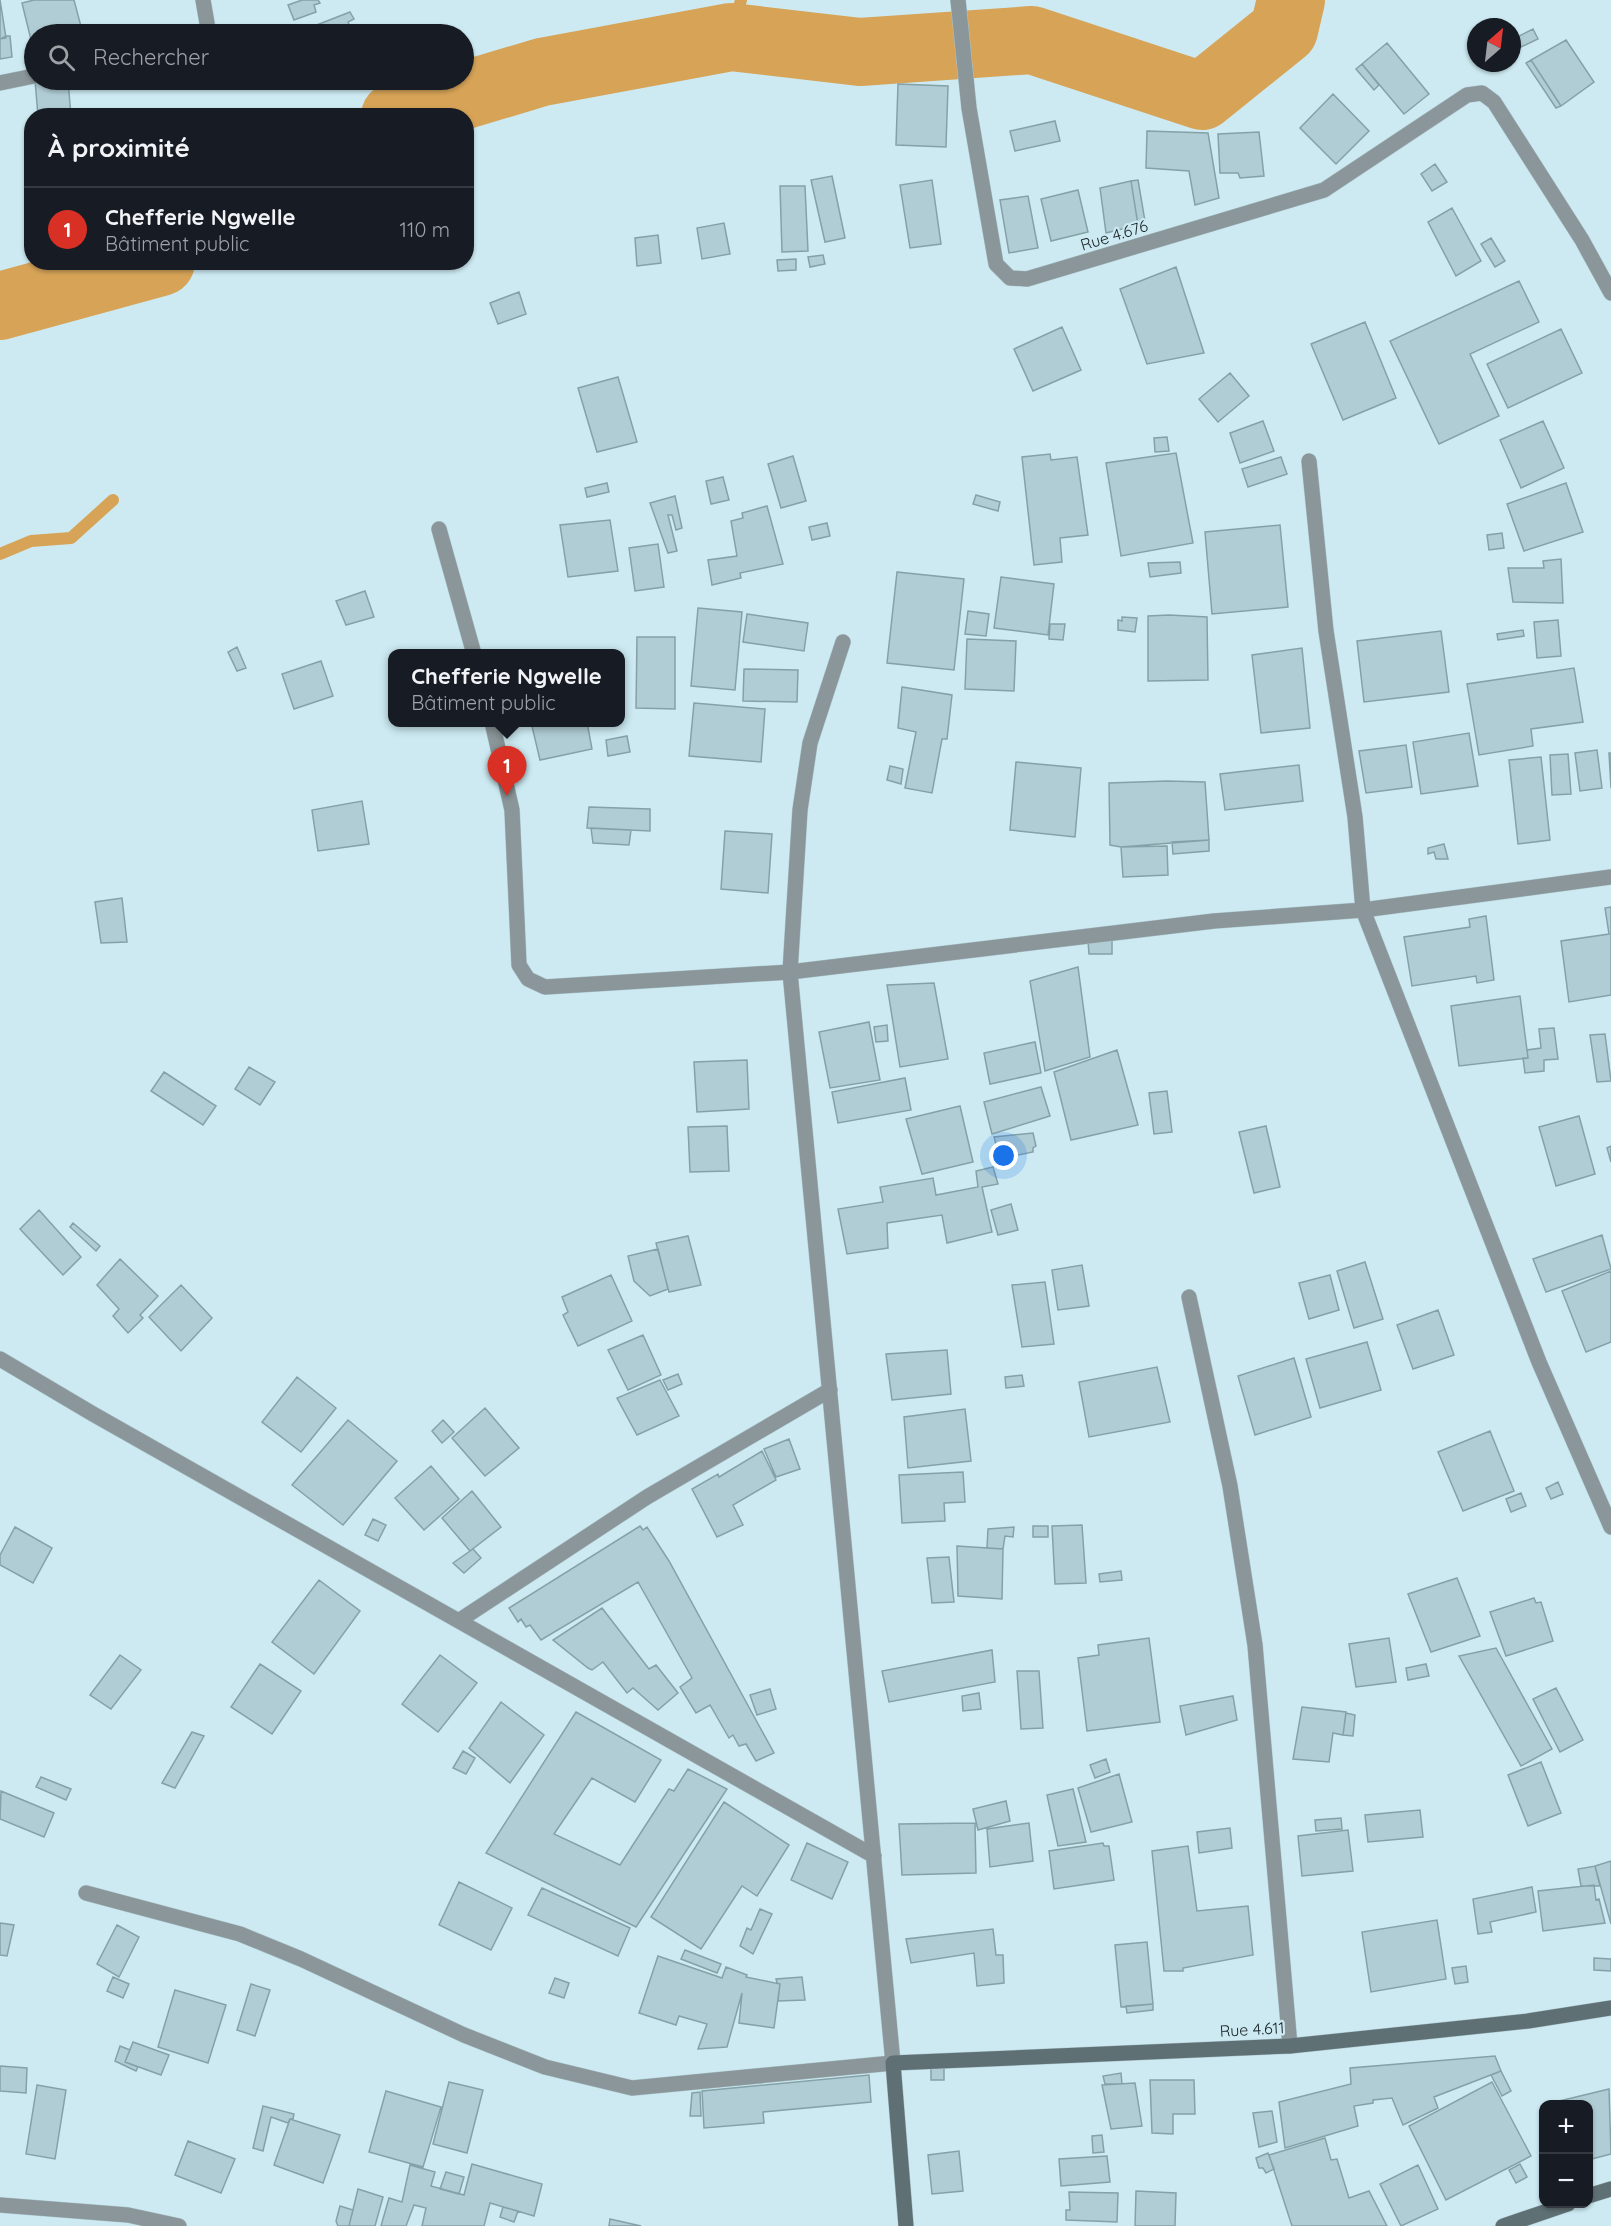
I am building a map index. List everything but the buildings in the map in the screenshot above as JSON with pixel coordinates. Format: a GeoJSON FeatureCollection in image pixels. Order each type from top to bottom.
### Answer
{"type":"FeatureCollection","features":[{"type":"Feature","properties":{"kind":"street"},"geometry":{"type":"LineString","coordinates":[[203,0],[207,24]]}},
{"type":"Feature","properties":{"kind":"street","name":"Rue 4.676"},"geometry":{"type":"LineString","coordinates":[[958,0],[962,17],[969,108],[996,264],[1010,278],[1027,279],[1324,190],[1467,95],[1482,93],[1494,102],[1582,240],[1611,293]]}},
{"type":"Feature","properties":{"kind":"street"},"geometry":{"type":"LineString","coordinates":[[0,83],[24,78]]}},
{"type":"Feature","properties":{"kind":"street"},"geometry":{"type":"LineString","coordinates":[[1310,461],[1326,632],[1355,817],[1363,910],[1539,1362],[1611,1527]]}},
{"type":"Feature","properties":{"kind":"street"},"geometry":{"type":"LineString","coordinates":[[439,529],[473,649]]}},
{"type":"Feature","properties":{"kind":"street"},"geometry":{"type":"LineString","coordinates":[[843,642],[810,743],[800,810],[790,972],[874,1856],[906,2226]]}},
{"type":"Feature","properties":{"kind":"street"},"geometry":{"type":"LineString","coordinates":[[493,727],[512,810],[519,965],[528,979],[545,987],[790,972],[1214,921],[1363,910],[1611,877]]}},
{"type":"Feature","properties":{"kind":"street"},"geometry":{"type":"LineString","coordinates":[[1190,1297],[1230,1485],[1255,1645],[1290,2046]]}},
{"type":"Feature","properties":{"kind":"street"},"geometry":{"type":"LineString","coordinates":[[0,1359],[93,1414],[874,1856]]}},
{"type":"Feature","properties":{"kind":"street"},"geometry":{"type":"LineString","coordinates":[[460,1620],[647,1497],[830,1390]]}},
{"type":"Feature","properties":{"kind":"street"},"geometry":{"type":"LineString","coordinates":[[86,1893],[240,1934],[301,1959],[464,2035],[545,2067],[632,2088],[893,2063]]}},
{"type":"Feature","properties":{"kind":"street","name":"Rue 4.611"},"geometry":{"type":"LineString","coordinates":[[893,2063],[1290,2046],[1528,2021],[1611,2008]]}},
{"type":"Feature","properties":{"kind":"street"},"geometry":{"type":"LineString","coordinates":[[1593,2194],[1611,2189]]}},
{"type":"Feature","properties":{"kind":"street"},"geometry":{"type":"LineString","coordinates":[[0,2205],[128,2215],[179,2226]]}},
{"type":"Feature","properties":{"kind":"street"},"geometry":{"type":"LineString","coordinates":[[1503,2226],[1556,2208]]}},
{"type":"Feature","properties":{"kind":"waterway"},"geometry":{"type":"LineString","coordinates":[[731,37],[741,0]]}},
{"type":"Feature","properties":{"kind":"waterway"},"geometry":{"type":"LineString","coordinates":[[422,108],[542,72],[731,37],[860,52],[1032,40],[1202,96],[1284,30],[1291,0]]}},
{"type":"Feature","properties":{"kind":"waterway"},"geometry":{"type":"LineString","coordinates":[[0,306],[132,270]]}},
{"type":"Feature","properties":{"kind":"waterway"},"geometry":{"type":"LineString","coordinates":[[0,554],[31,541],[71,538],[113,500]]}},
{"type":"Feature","properties":{"kind":"place","name":"Chefferie Ngwelle"},"geometry":{"type":"Point","coordinates":[507,796]}}]}
